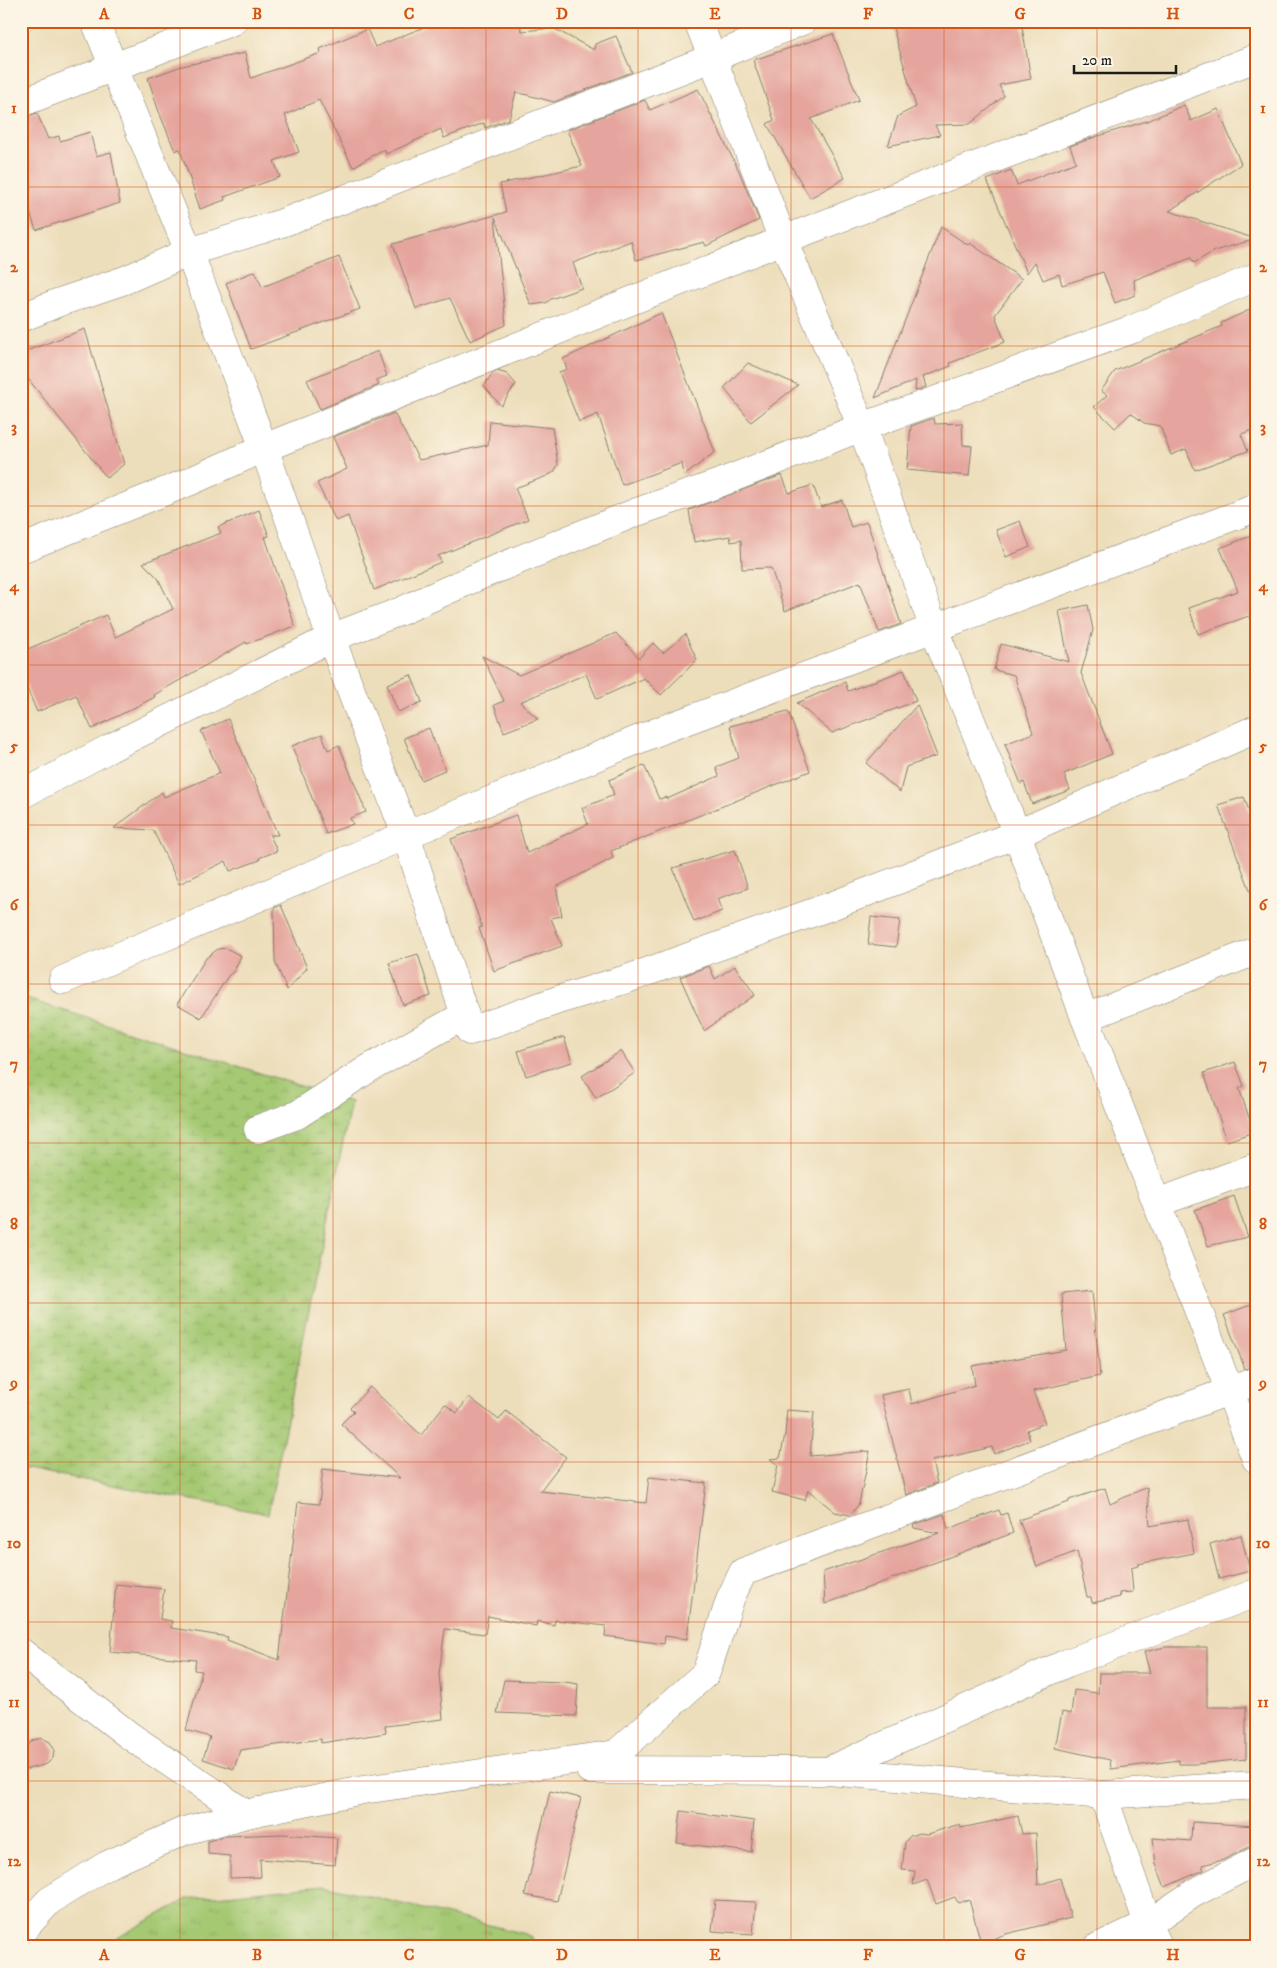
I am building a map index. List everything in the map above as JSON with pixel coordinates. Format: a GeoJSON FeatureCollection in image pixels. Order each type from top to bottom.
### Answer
{"type":"FeatureCollection","features":[{"type":"Feature","properties":{"kind":"street"},"geometry":{"type":"LineString","coordinates":[[95,21],[189,252],[264,448],[332,638],[406,835],[470,1032],[561,998],[628,979],[831,906],[1017,834],[1256,729]]}},
{"type":"Feature","properties":{"kind":"street"},"geometry":{"type":"LineString","coordinates":[[21,104],[233,21]]}},
{"type":"Feature","properties":{"kind":"street"},"geometry":{"type":"LineString","coordinates":[[698,21],[783,240],[862,427],[934,630],[1017,834],[1228,1392],[1256,1459]]}},
{"type":"Feature","properties":{"kind":"street"},"geometry":{"type":"LineString","coordinates":[[21,318],[57,303],[125,280],[189,252],[282,223],[712,58],[802,21]]}},
{"type":"Feature","properties":{"kind":"street"},"geometry":{"type":"LineString","coordinates":[[21,549],[191,481],[264,448],[783,240],[1256,58]]}},
{"type":"Feature","properties":{"kind":"street"},"geometry":{"type":"LineString","coordinates":[[21,795],[118,744],[332,638],[638,512],[717,484],[862,427],[1070,353],[1256,277]]}},
{"type":"Feature","properties":{"kind":"street"},"geometry":{"type":"LineString","coordinates":[[63,980],[406,835],[664,729],[934,630],[1256,508]]}},
{"type":"Feature","properties":{"kind":"street"},"geometry":{"type":"LineString","coordinates":[[1085,1018],[1256,952]]}},
{"type":"Feature","properties":{"kind":"street"},"geometry":{"type":"LineString","coordinates":[[258,1129],[297,1115],[368,1069],[465,1015]]}},
{"type":"Feature","properties":{"kind":"street"},"geometry":{"type":"LineString","coordinates":[[1157,1203],[1256,1167]]}},
{"type":"Feature","properties":{"kind":"street"},"geometry":{"type":"LineString","coordinates":[[21,1652],[130,1736],[246,1814],[363,1790],[616,1754],[706,1673],[731,1597],[743,1572],[1256,1381]]}},
{"type":"Feature","properties":{"kind":"street"},"geometry":{"type":"LineString","coordinates":[[828,1771],[1067,1663],[1256,1593]]}},
{"type":"Feature","properties":{"kind":"street"},"geometry":{"type":"LineString","coordinates":[[21,1932],[49,1901],[106,1865],[184,1831],[288,1803],[404,1782],[495,1772],[624,1770],[828,1771],[1103,1795],[1256,1785]]}},
{"type":"Feature","properties":{"kind":"street"},"geometry":{"type":"LineString","coordinates":[[1103,1795],[1153,1936]]}},
{"type":"Feature","properties":{"kind":"street"},"geometry":{"type":"LineString","coordinates":[[1098,1947],[1153,1936],[1194,1893],[1256,1861]]}},
{"type":"Feature","properties":{"kind":"green space"},"geometry":{"type":"Polygon","coordinates":[[[21,997],[351,1102],[268,1514],[21,1468],[21,997]]]}},
{"type":"Feature","properties":{"kind":"green space"},"geometry":{"type":"Polygon","coordinates":[[[324,1885],[526,1934],[542,1947],[101,1947],[187,1899],[324,1885]]]}},
{"type":"Feature","properties":{"kind":"building"},"geometry":{"type":"Polygon","coordinates":[[[439,21],[518,21],[522,31],[553,28],[594,50],[595,44],[616,36],[632,72],[554,102],[516,92],[509,119],[485,128],[484,123],[444,138],[441,129],[386,154],[384,149],[353,167],[319,100],[285,115],[299,152],[274,161],[280,177],[224,197],[225,200],[200,209],[180,149],[175,151],[148,78],[182,66],[245,53],[251,78],[321,53],[320,49],[367,29],[375,47],[439,21]]]}},
{"type":"Feature","properties":{"kind":"building"},"geometry":{"type":"Polygon","coordinates":[[[891,21],[1021,21],[1031,79],[999,85],[1004,96],[970,124],[935,125],[940,135],[888,146],[898,116],[916,107],[891,21]]]}},
{"type":"Feature","properties":{"kind":"building"},"geometry":{"type":"Polygon","coordinates":[[[833,34],[859,100],[811,119],[845,178],[810,198],[767,124],[774,120],[753,60],[833,34]]]}},
{"type":"Feature","properties":{"kind":"building"},"geometry":{"type":"Polygon","coordinates":[[[698,89],[739,171],[759,220],[706,246],[704,242],[636,260],[631,241],[573,263],[582,288],[551,299],[546,303],[531,305],[495,217],[506,325],[470,341],[450,298],[416,309],[393,244],[506,212],[500,184],[582,166],[567,130],[645,100],[650,110],[698,89]]]}},
{"type":"Feature","properties":{"kind":"building"},"geometry":{"type":"Polygon","coordinates":[[[1184,105],[1191,121],[1218,109],[1241,164],[1169,211],[1256,239],[1214,251],[1194,263],[1191,258],[1134,280],[1135,295],[1115,303],[1103,272],[1062,285],[1059,274],[1043,280],[1035,262],[1027,273],[987,180],[1011,170],[1017,185],[1076,162],[1070,146],[1150,120],[1184,105]]]}},
{"type":"Feature","properties":{"kind":"building"},"geometry":{"type":"Polygon","coordinates":[[[37,113],[48,139],[59,136],[60,141],[90,132],[96,156],[111,152],[120,203],[36,230],[21,186],[21,118],[37,113]]]}},
{"type":"Feature","properties":{"kind":"building"},"geometry":{"type":"Polygon","coordinates":[[[941,227],[968,245],[970,243],[1022,279],[995,315],[1005,342],[950,363],[951,366],[923,377],[926,387],[915,391],[916,380],[875,398],[941,227]]]}},
{"type":"Feature","properties":{"kind":"building"},"geometry":{"type":"Polygon","coordinates":[[[339,257],[360,309],[251,349],[226,283],[255,271],[262,287],[339,257]]]}},
{"type":"Feature","properties":{"kind":"building"},"geometry":{"type":"Polygon","coordinates":[[[1256,307],[1256,429],[1241,434],[1248,451],[1195,470],[1186,449],[1171,455],[1160,426],[1144,423],[1131,413],[1115,428],[1094,407],[1107,395],[1101,391],[1115,371],[1222,326],[1221,323],[1256,307]]]}},
{"type":"Feature","properties":{"kind":"building"},"geometry":{"type":"Polygon","coordinates":[[[661,313],[715,452],[684,476],[682,463],[622,485],[598,414],[579,422],[559,372],[567,369],[563,359],[661,313]]]}},
{"type":"Feature","properties":{"kind":"building"},"geometry":{"type":"Polygon","coordinates":[[[85,329],[124,464],[107,478],[21,370],[21,353],[85,329]]]}},
{"type":"Feature","properties":{"kind":"building"},"geometry":{"type":"Polygon","coordinates":[[[378,351],[387,376],[376,380],[379,385],[320,409],[307,380],[378,351]]]}},
{"type":"Feature","properties":{"kind":"building"},"geometry":{"type":"Polygon","coordinates":[[[748,363],[798,385],[751,422],[724,388],[748,363]]]}},
{"type":"Feature","properties":{"kind":"building"},"geometry":{"type":"Polygon","coordinates":[[[497,371],[507,374],[516,384],[501,406],[484,386],[492,374],[497,371]]]}},
{"type":"Feature","properties":{"kind":"building"},"geometry":{"type":"Polygon","coordinates":[[[394,413],[419,460],[488,445],[490,421],[552,428],[558,465],[554,472],[547,476],[515,488],[528,519],[438,556],[441,562],[374,590],[348,516],[336,521],[317,483],[347,469],[333,437],[394,413]]]}},
{"type":"Feature","properties":{"kind":"building"},"geometry":{"type":"Polygon","coordinates":[[[934,418],[935,424],[962,423],[963,445],[972,446],[969,476],[907,470],[911,426],[934,418]]]}},
{"type":"Feature","properties":{"kind":"building"},"geometry":{"type":"Polygon","coordinates":[[[782,475],[789,493],[813,485],[821,507],[842,500],[851,527],[867,522],[901,624],[879,632],[860,582],[785,611],[771,568],[742,569],[741,540],[731,542],[730,536],[694,542],[689,510],[782,475]]]}},
{"type":"Feature","properties":{"kind":"building"},"geometry":{"type":"Polygon","coordinates":[[[259,510],[269,536],[265,537],[295,626],[247,644],[246,642],[154,695],[155,697],[92,729],[76,695],[37,712],[21,674],[21,652],[106,615],[115,637],[173,609],[158,578],[143,563],[221,533],[218,527],[259,510]]]}},
{"type":"Feature","properties":{"kind":"building"},"geometry":{"type":"Polygon","coordinates":[[[1020,521],[1030,547],[1006,557],[996,530],[1020,521]]]}},
{"type":"Feature","properties":{"kind":"building"},"geometry":{"type":"Polygon","coordinates":[[[1256,534],[1256,631],[1249,616],[1198,634],[1189,608],[1238,591],[1220,548],[1256,534]]]}},
{"type":"Feature","properties":{"kind":"building"},"geometry":{"type":"Polygon","coordinates":[[[1088,605],[1093,630],[1081,673],[1112,754],[1064,774],[1070,790],[1032,804],[1024,782],[1021,784],[1005,744],[1033,733],[1014,675],[994,670],[1001,644],[1069,662],[1059,611],[1088,605]]]}},
{"type":"Feature","properties":{"kind":"building"},"geometry":{"type":"Polygon","coordinates":[[[616,633],[639,658],[653,643],[663,653],[685,634],[697,660],[661,695],[644,678],[597,699],[586,674],[520,702],[538,719],[504,732],[494,705],[504,701],[482,656],[519,675],[616,633]]]}},
{"type":"Feature","properties":{"kind":"building"},"geometry":{"type":"Polygon","coordinates":[[[904,670],[916,701],[832,733],[797,703],[845,682],[848,691],[904,670]]]}},
{"type":"Feature","properties":{"kind":"building"},"geometry":{"type":"Polygon","coordinates":[[[411,675],[422,702],[398,712],[387,684],[411,675]]]}},
{"type":"Feature","properties":{"kind":"building"},"geometry":{"type":"Polygon","coordinates":[[[917,705],[937,756],[906,767],[900,792],[866,763],[917,705]]]}},
{"type":"Feature","properties":{"kind":"building"},"geometry":{"type":"Polygon","coordinates":[[[788,711],[810,771],[611,851],[613,858],[556,887],[562,916],[551,918],[562,946],[494,971],[479,928],[482,927],[451,839],[516,815],[527,853],[588,824],[582,808],[614,795],[609,780],[644,765],[659,799],[666,797],[667,799],[719,776],[716,767],[739,758],[730,726],[788,711]]]}},
{"type":"Feature","properties":{"kind":"building"},"geometry":{"type":"Polygon","coordinates":[[[228,719],[278,835],[270,835],[277,851],[259,858],[260,860],[230,871],[226,861],[179,884],[153,830],[114,828],[162,792],[164,797],[220,773],[201,731],[228,719]]]}},
{"type":"Feature","properties":{"kind":"building"},"geometry":{"type":"Polygon","coordinates":[[[429,728],[445,770],[421,780],[404,738],[429,728]]]}},
{"type":"Feature","properties":{"kind":"building"},"geometry":{"type":"Polygon","coordinates":[[[322,734],[328,750],[339,745],[366,812],[350,818],[353,824],[326,834],[292,746],[322,734]]]}},
{"type":"Feature","properties":{"kind":"building"},"geometry":{"type":"Polygon","coordinates":[[[1244,797],[1256,830],[1256,898],[1253,898],[1218,805],[1244,797]]]}},
{"type":"Feature","properties":{"kind":"building"},"geometry":{"type":"Polygon","coordinates":[[[735,850],[748,888],[717,899],[722,911],[694,922],[673,868],[735,850]]]}},
{"type":"Feature","properties":{"kind":"building"},"geometry":{"type":"Polygon","coordinates":[[[281,905],[307,968],[287,990],[275,962],[274,908],[281,905]]]}},
{"type":"Feature","properties":{"kind":"building"},"geometry":{"type":"Polygon","coordinates":[[[871,917],[900,920],[896,947],[868,944],[871,917]]]}},
{"type":"Feature","properties":{"kind":"building"},"geometry":{"type":"Polygon","coordinates":[[[226,948],[241,956],[234,971],[228,976],[201,1018],[177,1004],[206,958],[218,949],[226,948]]]}},
{"type":"Feature","properties":{"kind":"building"},"geometry":{"type":"Polygon","coordinates":[[[418,954],[431,996],[403,1005],[389,963],[418,954]]]}},
{"type":"Feature","properties":{"kind":"building"},"geometry":{"type":"Polygon","coordinates":[[[709,966],[715,979],[735,966],[755,995],[704,1031],[680,977],[709,966]]]}},
{"type":"Feature","properties":{"kind":"building"},"geometry":{"type":"Polygon","coordinates":[[[564,1037],[572,1062],[526,1076],[518,1051],[564,1037]]]}},
{"type":"Feature","properties":{"kind":"building"},"geometry":{"type":"Polygon","coordinates":[[[621,1051],[635,1073],[596,1098],[582,1076],[621,1051]]]}},
{"type":"Feature","properties":{"kind":"building"},"geometry":{"type":"Polygon","coordinates":[[[1235,1062],[1244,1086],[1239,1088],[1254,1132],[1227,1141],[1204,1073],[1235,1062]]]}},
{"type":"Feature","properties":{"kind":"building"},"geometry":{"type":"Polygon","coordinates":[[[1234,1196],[1248,1237],[1208,1246],[1195,1210],[1234,1196]]]}},
{"type":"Feature","properties":{"kind":"building"},"geometry":{"type":"Polygon","coordinates":[[[1092,1291],[1100,1376],[1033,1391],[1045,1423],[1027,1430],[1030,1440],[994,1454],[992,1447],[932,1461],[937,1483],[906,1495],[881,1395],[909,1389],[912,1404],[975,1385],[972,1366],[1066,1350],[1061,1294],[1092,1291]]]}},
{"type":"Feature","properties":{"kind":"building"},"geometry":{"type":"Polygon","coordinates":[[[1256,1303],[1256,1366],[1245,1369],[1224,1315],[1256,1303]]]}},
{"type":"Feature","properties":{"kind":"building"},"geometry":{"type":"Polygon","coordinates":[[[370,1387],[421,1435],[445,1404],[457,1413],[469,1397],[499,1420],[506,1411],[566,1457],[540,1491],[646,1503],[649,1477],[706,1483],[687,1639],[665,1636],[664,1644],[605,1636],[606,1626],[555,1620],[554,1625],[537,1621],[536,1626],[488,1616],[485,1634],[445,1629],[439,1674],[443,1719],[385,1726],[386,1733],[321,1743],[321,1739],[240,1750],[234,1769],[203,1759],[210,1737],[186,1730],[202,1671],[194,1670],[196,1660],[110,1652],[116,1584],[164,1589],[160,1619],[172,1621],[171,1628],[228,1637],[227,1640],[279,1660],[298,1502],[319,1504],[323,1469],[400,1478],[341,1424],[354,1411],[350,1408],[370,1387]]]}},
{"type":"Feature","properties":{"kind":"building"},"geometry":{"type":"Polygon","coordinates":[[[787,1410],[814,1412],[810,1456],[870,1451],[859,1504],[850,1515],[835,1512],[808,1490],[805,1500],[772,1492],[778,1465],[770,1459],[780,1458],[785,1435],[787,1410]]]}},
{"type":"Feature","properties":{"kind":"building"},"geometry":{"type":"Polygon","coordinates":[[[1147,1487],[1150,1526],[1188,1519],[1194,1553],[1138,1564],[1138,1566],[1131,1568],[1133,1592],[1119,1593],[1120,1597],[1092,1603],[1091,1597],[1087,1597],[1077,1551],[1037,1567],[1019,1520],[1105,1488],[1110,1504],[1147,1487]]]}},
{"type":"Feature","properties":{"kind":"building"},"geometry":{"type":"Polygon","coordinates":[[[999,1510],[1001,1515],[1007,1513],[1013,1533],[825,1604],[823,1572],[939,1533],[914,1528],[913,1525],[944,1514],[948,1529],[999,1510]]]}},
{"type":"Feature","properties":{"kind":"building"},"geometry":{"type":"Polygon","coordinates":[[[1241,1535],[1250,1571],[1219,1579],[1210,1544],[1241,1535]]]}},
{"type":"Feature","properties":{"kind":"building"},"geometry":{"type":"Polygon","coordinates":[[[1165,1647],[1207,1647],[1207,1707],[1246,1707],[1246,1759],[1196,1764],[1179,1764],[1179,1760],[1111,1769],[1110,1760],[1055,1748],[1062,1712],[1071,1714],[1074,1690],[1098,1693],[1099,1673],[1150,1673],[1144,1652],[1165,1647]]]}},
{"type":"Feature","properties":{"kind":"building"},"geometry":{"type":"Polygon","coordinates":[[[504,1680],[578,1684],[576,1716],[497,1713],[504,1680]]]}},
{"type":"Feature","properties":{"kind":"building"},"geometry":{"type":"Polygon","coordinates":[[[42,1738],[50,1742],[54,1749],[53,1758],[47,1764],[24,1770],[27,1746],[33,1740],[42,1738]]]}},
{"type":"Feature","properties":{"kind":"building"},"geometry":{"type":"Polygon","coordinates":[[[550,1791],[581,1798],[557,1901],[525,1895],[550,1791]]]}},
{"type":"Feature","properties":{"kind":"building"},"geometry":{"type":"Polygon","coordinates":[[[681,1811],[754,1821],[751,1852],[677,1843],[681,1811]]]}},
{"type":"Feature","properties":{"kind":"building"},"geometry":{"type":"Polygon","coordinates":[[[1018,1816],[1022,1834],[1036,1833],[1038,1885],[1060,1878],[1071,1918],[1006,1934],[981,1943],[969,1899],[958,1903],[955,1897],[936,1904],[927,1880],[913,1885],[915,1871],[902,1870],[905,1842],[910,1836],[919,1833],[927,1834],[960,1824],[961,1828],[1018,1816]]]}},
{"type":"Feature","properties":{"kind":"building"},"geometry":{"type":"Polygon","coordinates":[[[1192,1822],[1256,1826],[1256,1846],[1249,1847],[1223,1860],[1202,1865],[1204,1870],[1165,1887],[1156,1864],[1153,1838],[1191,1841],[1192,1822]]]}},
{"type":"Feature","properties":{"kind":"building"},"geometry":{"type":"Polygon","coordinates":[[[284,1834],[337,1838],[335,1865],[260,1859],[261,1877],[230,1878],[230,1856],[208,1854],[208,1841],[225,1836],[284,1834]]]}},
{"type":"Feature","properties":{"kind":"building"},"geometry":{"type":"Polygon","coordinates":[[[715,1900],[756,1902],[753,1934],[712,1931],[715,1900]]]}}]}
